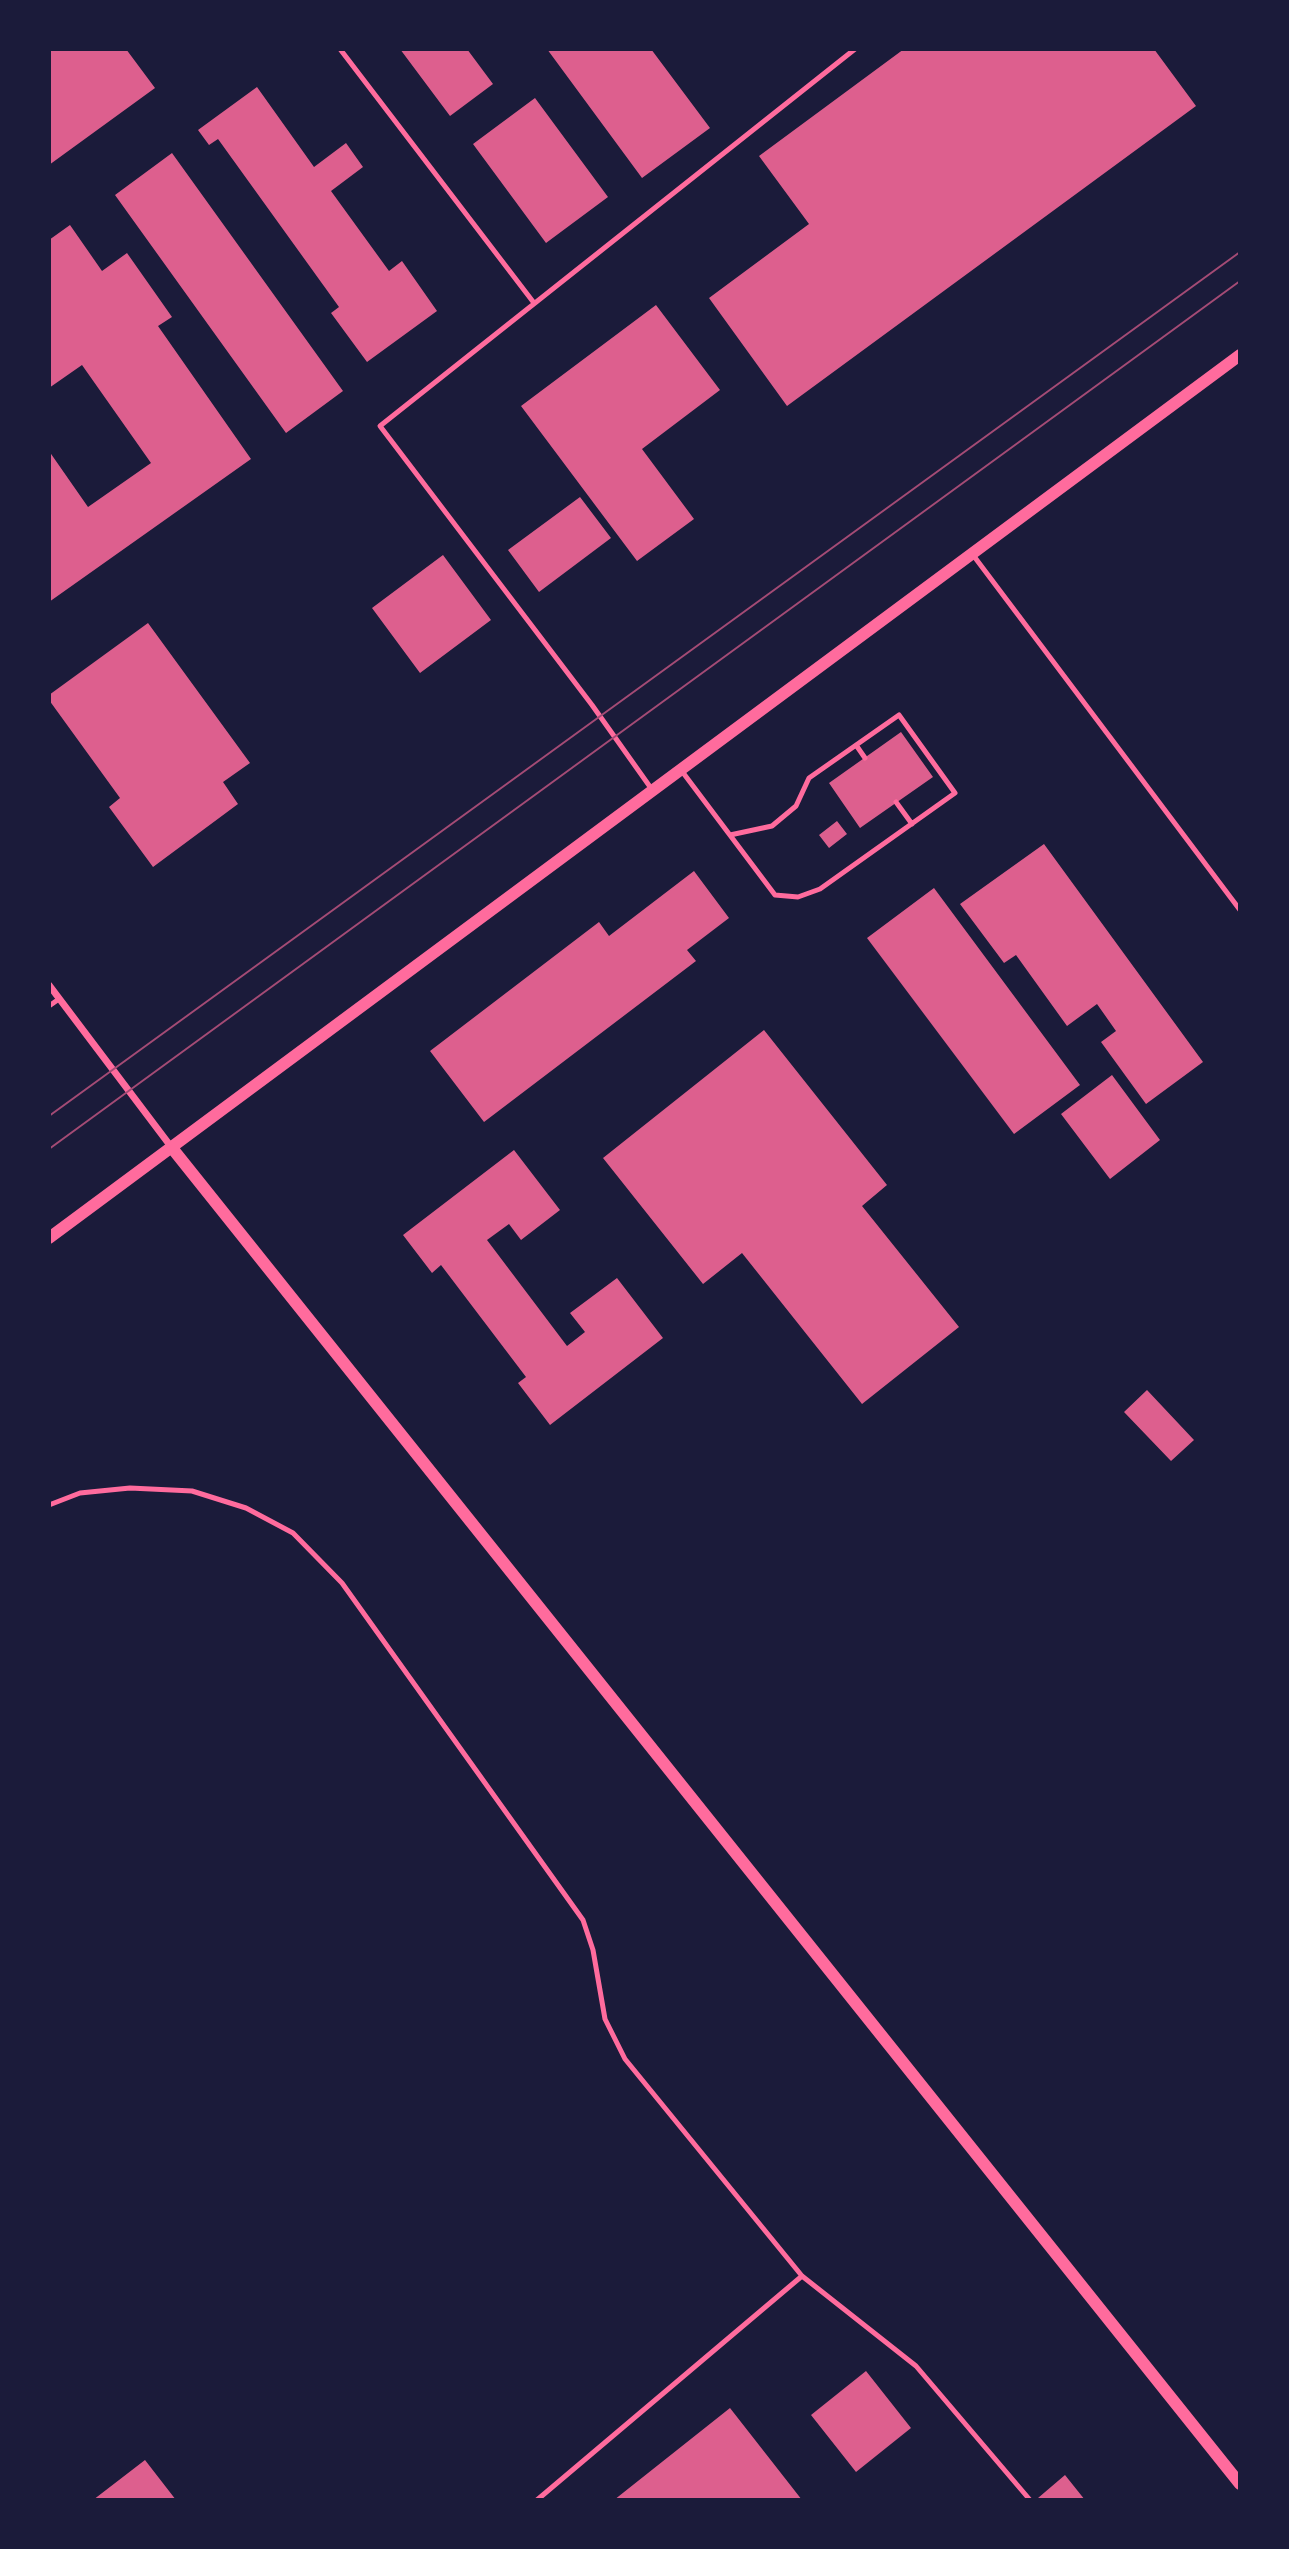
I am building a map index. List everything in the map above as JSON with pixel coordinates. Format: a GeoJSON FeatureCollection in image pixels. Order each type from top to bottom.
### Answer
{"type":"FeatureCollection","features":[{"type":"Feature","properties":{"kind":"street"},"geometry":{"type":"LineString","coordinates":[[49,1238],[1240,355]]}},
{"type":"Feature","properties":{"kind":"street"},"geometry":{"type":"LineString","coordinates":[[49,985],[172,1148],[1240,2484]]}},
{"type":"Feature","properties":{"kind":"lane"},"geometry":{"type":"LineString","coordinates":[[340,49],[534,303]]}},
{"type":"Feature","properties":{"kind":"lane"},"geometry":{"type":"LineString","coordinates":[[653,791],[577,685],[380,426],[855,49]]}},
{"type":"Feature","properties":{"kind":"lane"},"geometry":{"type":"LineString","coordinates":[[972,554],[1240,910]]}},
{"type":"Feature","properties":{"kind":"lane"},"geometry":{"type":"LineString","coordinates":[[681,770],[775,895],[798,897],[820,889],[955,793],[899,715],[809,778],[796,806],[772,827],[730,835]]}},
{"type":"Feature","properties":{"kind":"lane"},"geometry":{"type":"LineString","coordinates":[[856,745],[866,758]]}},
{"type":"Feature","properties":{"kind":"lane"},"geometry":{"type":"LineString","coordinates":[[897,802],[912,824]]}},
{"type":"Feature","properties":{"kind":"lane"},"geometry":{"type":"LineString","coordinates":[[49,1006],[59,999]]}},
{"type":"Feature","properties":{"kind":"lane"},"geometry":{"type":"LineString","coordinates":[[49,1505],[80,1493],[117,1489],[192,1491],[246,1508],[293,1533],[342,1583],[583,1920],[593,1950],[604,2019],[625,2059],[802,2276],[916,2366],[1030,2500]]}},
{"type":"Feature","properties":{"kind":"lane"},"geometry":{"type":"LineString","coordinates":[[537,2500],[802,2276]]}},
{"type":"Feature","properties":{"kind":"building"},"geometry":{"type":"Polygon","coordinates":[[[49,49],[126,49],[155,88],[49,165],[49,49]]]}},
{"type":"Feature","properties":{"kind":"building"},"geometry":{"type":"Polygon","coordinates":[[[400,49],[467,49],[493,84],[450,116],[400,49]]]}},
{"type":"Feature","properties":{"kind":"building"},"geometry":{"type":"Polygon","coordinates":[[[547,49],[651,49],[710,128],[642,178],[547,49]]]}},
{"type":"Feature","properties":{"kind":"building"},"geometry":{"type":"Polygon","coordinates":[[[904,49],[1154,49],[1196,106],[787,406],[709,298],[809,224],[759,156],[904,49]]]}},
{"type":"Feature","properties":{"kind":"building"},"geometry":{"type":"Polygon","coordinates":[[[257,87],[314,167],[346,143],[363,167],[331,191],[389,271],[402,261],[437,311],[367,362],[331,313],[339,307],[218,139],[209,145],[198,130],[257,87]]]}},
{"type":"Feature","properties":{"kind":"building"},"geometry":{"type":"Polygon","coordinates":[[[535,98],[608,197],[546,243],[473,144],[535,98]]]}},
{"type":"Feature","properties":{"kind":"building"},"geometry":{"type":"Polygon","coordinates":[[[172,153],[343,391],[286,433],[115,195],[172,153]]]}},
{"type":"Feature","properties":{"kind":"building"},"geometry":{"type":"Polygon","coordinates":[[[70,225],[102,271],[127,253],[172,317],[158,326],[251,459],[49,602],[49,451],[88,507],[151,463],[82,365],[49,388],[49,240],[70,225]]]}},
{"type":"Feature","properties":{"kind":"building"},"geometry":{"type":"Polygon","coordinates":[[[656,305],[720,390],[642,449],[694,519],[637,561],[521,406],[656,305]]]}},
{"type":"Feature","properties":{"kind":"building"},"geometry":{"type":"Polygon","coordinates":[[[580,497],[611,538],[539,592],[508,550],[580,497]]]}},
{"type":"Feature","properties":{"kind":"building"},"geometry":{"type":"Polygon","coordinates":[[[443,555],[491,620],[420,673],[372,608],[443,555]]]}},
{"type":"Feature","properties":{"kind":"building"},"geometry":{"type":"Polygon","coordinates":[[[148,623],[250,763],[223,782],[238,804],[153,867],[109,807],[120,798],[49,700],[49,695],[148,623]]]}},
{"type":"Feature","properties":{"kind":"building"},"geometry":{"type":"Polygon","coordinates":[[[901,732],[933,777],[860,828],[829,783],[901,732]]]}},
{"type":"Feature","properties":{"kind":"building"},"geometry":{"type":"Polygon","coordinates":[[[837,821],[847,834],[829,848],[819,835],[837,821]]]}},
{"type":"Feature","properties":{"kind":"building"},"geometry":{"type":"Polygon","coordinates":[[[1044,844],[1203,1062],[1146,1104],[1101,1042],[1116,1031],[1097,1004],[1067,1026],[1016,955],[1004,963],[960,904],[1044,844]]]}},
{"type":"Feature","properties":{"kind":"building"},"geometry":{"type":"Polygon","coordinates":[[[694,871],[729,918],[687,950],[696,961],[484,1122],[430,1051],[599,922],[609,936],[694,871]]]}},
{"type":"Feature","properties":{"kind":"building"},"geometry":{"type":"Polygon","coordinates":[[[934,888],[1080,1085],[1014,1134],[867,938],[934,888]]]}},
{"type":"Feature","properties":{"kind":"building"},"geometry":{"type":"Polygon","coordinates":[[[764,1030],[887,1185],[862,1206],[959,1327],[862,1404],[742,1253],[703,1284],[603,1158],[764,1030]]]}},
{"type":"Feature","properties":{"kind":"building"},"geometry":{"type":"Polygon","coordinates":[[[1112,1075],[1160,1140],[1110,1179],[1061,1114],[1112,1075]]]}},
{"type":"Feature","properties":{"kind":"building"},"geometry":{"type":"Polygon","coordinates":[[[514,1150],[560,1210],[521,1240],[509,1224],[487,1240],[567,1346],[585,1332],[570,1313],[617,1278],[663,1338],[550,1425],[518,1383],[526,1377],[441,1265],[432,1273],[403,1235],[514,1150]]]}},
{"type":"Feature","properties":{"kind":"building"},"geometry":{"type":"Polygon","coordinates":[[[1147,1390],[1194,1440],[1171,1461],[1124,1412],[1147,1390]]]}},
{"type":"Feature","properties":{"kind":"building"},"geometry":{"type":"Polygon","coordinates":[[[866,2371],[911,2428],[856,2472],[811,2415],[866,2371]]]}},
{"type":"Feature","properties":{"kind":"building"},"geometry":{"type":"Polygon","coordinates":[[[730,2408],[802,2500],[614,2500],[730,2408]]]}},
{"type":"Feature","properties":{"kind":"building"},"geometry":{"type":"Polygon","coordinates":[[[145,2460],[176,2500],[93,2500],[145,2460]]]}},
{"type":"Feature","properties":{"kind":"building"},"geometry":{"type":"Polygon","coordinates":[[[1065,2475],[1085,2500],[1038,2498],[1065,2475]]]}},
{"type":"Feature","properties":{"kind":"tram line"},"geometry":{"type":"LineString","coordinates":[[49,1116],[1240,252]]}},
{"type":"Feature","properties":{"kind":"tram line"},"geometry":{"type":"LineString","coordinates":[[49,1149],[1240,281]]}}]}
